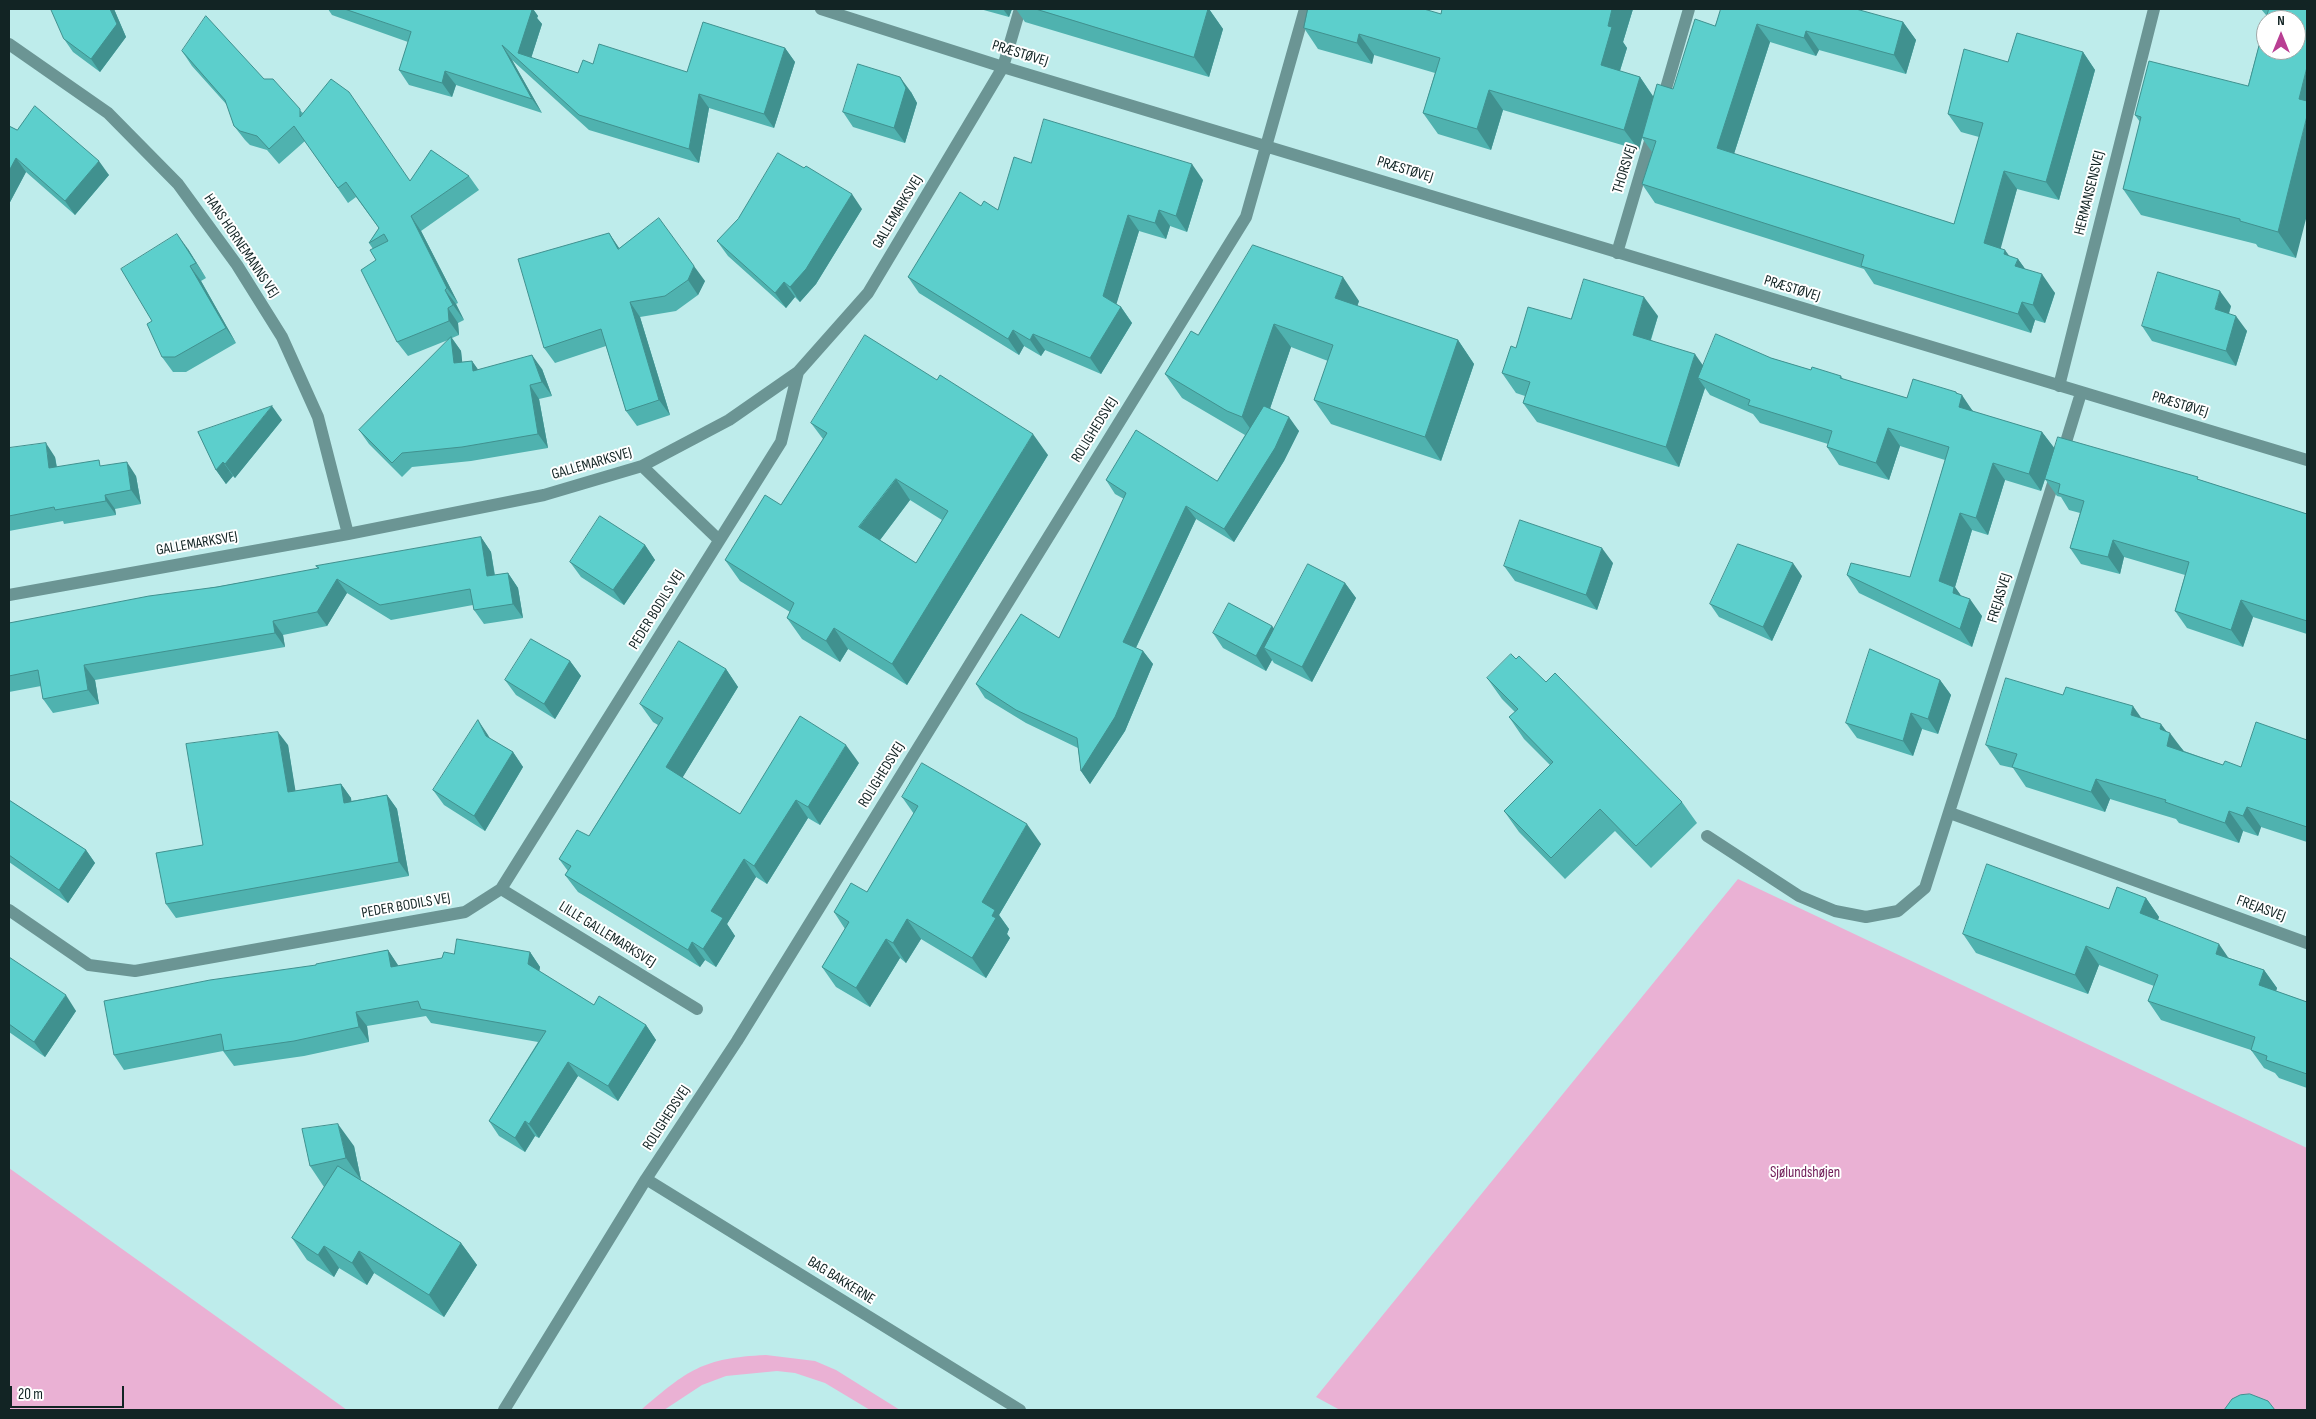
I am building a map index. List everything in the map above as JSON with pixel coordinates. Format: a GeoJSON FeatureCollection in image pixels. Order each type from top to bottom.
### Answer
{"type":"FeatureCollection","features":[{"type":"Feature","properties":{"kind":"street","name":"PRÆSTØVEJ"},"geometry":{"type":"LineString","coordinates":[[821,9],[1003,67],[2307,460]]}},
{"type":"Feature","properties":{"kind":"street","name":"GALLEMARKSVEJ"},"geometry":{"type":"LineString","coordinates":[[9,595],[348,534],[544,495],[642,466],[729,420],[798,372],[868,293],[1003,67],[1020,9]]}},
{"type":"Feature","properties":{"kind":"street"},"geometry":{"type":"LineString","coordinates":[[1267,147],[1305,9]]}},
{"type":"Feature","properties":{"kind":"street","name":"THORSVEJ"},"geometry":{"type":"LineString","coordinates":[[1617,253],[1689,9]]}},
{"type":"Feature","properties":{"kind":"street","name":"HERMANSENSVEJ"},"geometry":{"type":"LineString","coordinates":[[2058,386],[2154,9]]}},
{"type":"Feature","properties":{"kind":"street","name":"HANS HORNEMANNS VEJ"},"geometry":{"type":"LineString","coordinates":[[9,44],[108,113],[178,184],[237,266],[282,337],[318,417],[348,534]]}},
{"type":"Feature","properties":{"kind":"street","name":"ROLIGHEDSVEJ"},"geometry":{"type":"LineString","coordinates":[[504,1410],[646,1179],[736,1041],[1246,217],[1267,147]]}},
{"type":"Feature","properties":{"kind":"street","name":"PEDER BODILS VEJ"},"geometry":{"type":"LineString","coordinates":[[9,910],[89,965],[135,970],[465,912],[501,889],[781,442],[798,372]]}},
{"type":"Feature","properties":{"kind":"street","name":"FREJASVEJ"},"geometry":{"type":"LineString","coordinates":[[1707,836],[1799,896],[1834,911],[1866,917],[1898,911],[1925,888],[2081,393]]}},
{"type":"Feature","properties":{"kind":"street"},"geometry":{"type":"LineString","coordinates":[[642,466],[720,540]]}},
{"type":"Feature","properties":{"kind":"street","name":"FREJASVEJ"},"geometry":{"type":"LineString","coordinates":[[1950,813],[2307,943]]}},
{"type":"Feature","properties":{"kind":"street","name":"LILLE GALLEMARKSVEJ"},"geometry":{"type":"LineString","coordinates":[[501,889],[697,1009]]}},
{"type":"Feature","properties":{"kind":"street","name":"BAG BAKKERNE"},"geometry":{"type":"LineString","coordinates":[[646,1179],[1020,1410]]}},
{"type":"Feature","properties":{"kind":"green space","name":"Sjølundshøjen"},"geometry":{"type":"Polygon","coordinates":[[[1738,879],[2307,1148],[2307,1410],[1340,1410],[1316,1397],[1738,879]]]}},
{"type":"Feature","properties":{"kind":"green space"},"geometry":{"type":"Polygon","coordinates":[[[9,1168],[347,1410],[9,1410],[9,1168]]]}},
{"type":"Feature","properties":{"kind":"green space"},"geometry":{"type":"Polygon","coordinates":[[[766,1355],[815,1361],[836,1370],[900,1410],[870,1410],[825,1383],[795,1373],[777,1371],[726,1376],[702,1385],[664,1410],[641,1410],[671,1385],[697,1369],[726,1359],[766,1355]]]}},
{"type":"Feature","properties":{"kind":"building"},"geometry":{"type":"Polygon","coordinates":[[[51,9],[110,9],[117,24],[91,59],[64,39],[51,9]]]}},
{"type":"Feature","properties":{"kind":"building"},"geometry":{"type":"Polygon","coordinates":[[[345,9],[529,9],[532,10],[518,53],[578,73],[583,60],[593,64],[599,44],[687,72],[703,22],[785,48],[764,114],[699,94],[689,149],[579,115],[502,45],[532,99],[445,71],[442,83],[399,70],[411,32],[345,9]]]}},
{"type":"Feature","properties":{"kind":"building"},"geometry":{"type":"Polygon","coordinates":[[[1036,9],[1208,9],[1194,57],[1036,9]]]}},
{"type":"Feature","properties":{"kind":"building"},"geometry":{"type":"Polygon","coordinates":[[[1308,9],[1424,9],[1441,14],[1442,9],[1612,9],[1608,26],[1612,27],[1601,65],[1640,77],[1624,130],[1489,90],[1477,129],[1423,113],[1440,58],[1359,34],[1357,43],[1304,28],[1308,9]]]}},
{"type":"Feature","properties":{"kind":"building"},"geometry":{"type":"Polygon","coordinates":[[[1721,9],[1856,9],[1903,22],[1894,55],[1806,31],[1804,38],[1757,24],[1717,148],[1954,224],[1983,123],[1948,114],[1964,49],[2008,62],[2017,33],[2083,52],[2046,182],[2004,171],[1984,243],[2005,250],[2004,254],[2018,259],[2015,266],[2042,274],[2033,305],[2022,302],[2018,314],[1861,266],[1864,255],[1642,184],[1656,141],[1642,137],[1657,84],[1673,89],[1695,19],[1715,26],[1721,9]]]}},
{"type":"Feature","properties":{"kind":"building"},"geometry":{"type":"Polygon","coordinates":[[[2307,9],[2307,67],[2299,99],[2307,101],[2307,116],[2278,232],[2240,221],[2240,219],[2123,189],[2141,117],[2135,115],[2149,61],[2248,86],[2256,57],[2256,60],[2306,60],[2306,10],[2269,10],[2307,9]]]}},
{"type":"Feature","properties":{"kind":"building"},"geometry":{"type":"Polygon","coordinates":[[[206,16],[264,79],[273,79],[300,109],[300,117],[331,79],[349,92],[410,181],[431,150],[469,176],[411,216],[447,288],[445,290],[453,305],[448,308],[449,321],[397,342],[361,270],[376,260],[370,250],[388,241],[384,234],[369,243],[379,228],[346,182],[338,188],[294,126],[269,149],[257,136],[240,131],[234,126],[225,100],[182,51],[206,16]]]}},
{"type":"Feature","properties":{"kind":"building"},"geometry":{"type":"Polygon","coordinates":[[[858,64],[900,77],[906,88],[894,128],[843,112],[858,64]]]}},
{"type":"Feature","properties":{"kind":"building"},"geometry":{"type":"Polygon","coordinates":[[[35,106],[99,161],[65,201],[16,158],[9,171],[9,126],[17,130],[35,106]]]}},
{"type":"Feature","properties":{"kind":"building"},"geometry":{"type":"Polygon","coordinates":[[[1044,119],[1192,164],[1176,216],[1159,210],[1155,223],[1128,215],[1103,296],[1121,307],[1090,358],[1033,334],[1030,340],[1013,330],[1008,339],[908,277],[960,192],[981,206],[984,201],[998,210],[1014,157],[1031,163],[1044,119]]]}},
{"type":"Feature","properties":{"kind":"building"},"geometry":{"type":"Polygon","coordinates":[[[778,153],[804,168],[806,166],[852,194],[806,269],[790,287],[784,282],[775,293],[717,241],[738,219],[778,153]]]}},
{"type":"Feature","properties":{"kind":"building"},"geometry":{"type":"Polygon","coordinates":[[[659,218],[694,266],[688,280],[665,296],[630,302],[659,400],[626,411],[601,329],[544,348],[518,259],[609,233],[618,249],[659,218]]]}},
{"type":"Feature","properties":{"kind":"building"},"geometry":{"type":"Polygon","coordinates":[[[177,234],[196,263],[190,266],[226,328],[175,357],[162,357],[147,324],[152,321],[121,269],[177,234]]]}},
{"type":"Feature","properties":{"kind":"building"},"geometry":{"type":"Polygon","coordinates":[[[1253,245],[1343,277],[1335,298],[1458,340],[1425,437],[1314,400],[1333,345],[1274,324],[1242,417],[1227,411],[1165,374],[1191,331],[1198,335],[1253,245]]]}},
{"type":"Feature","properties":{"kind":"building"},"geometry":{"type":"Polygon","coordinates":[[[2158,272],[2220,291],[2215,309],[2236,316],[2226,351],[2142,326],[2158,272]]]}},
{"type":"Feature","properties":{"kind":"building"},"geometry":{"type":"Polygon","coordinates":[[[1584,279],[1644,297],[1633,335],[1695,354],[1666,447],[1523,403],[1530,382],[1502,373],[1511,346],[1516,348],[1528,307],[1571,319],[1584,279]]]}},
{"type":"Feature","properties":{"kind":"building"},"geometry":{"type":"Polygon","coordinates":[[[1716,334],[1771,358],[1811,370],[1812,367],[1841,376],[1840,378],[1907,398],[1913,379],[1962,395],[1959,407],[2042,432],[2029,474],[1993,463],[1976,518],[1960,513],[1939,581],[1954,587],[1953,593],[1970,599],[1960,629],[1847,575],[1851,563],[1910,577],[1949,447],[1888,428],[1876,463],[1827,447],[1832,431],[1748,405],[1750,400],[1698,378],[1716,334]]]}},
{"type":"Feature","properties":{"kind":"building"},"geometry":{"type":"Polygon","coordinates":[[[865,335],[937,380],[940,375],[1033,434],[892,664],[834,628],[826,641],[787,618],[794,603],[725,560],[765,495],[781,505],[827,433],[811,423],[865,335]],[[896,479],[859,527],[916,563],[948,511],[896,479]]]}},
{"type":"Feature","properties":{"kind":"building"},"geometry":{"type":"Polygon","coordinates":[[[451,337],[454,363],[472,361],[473,371],[532,355],[542,382],[530,385],[538,434],[462,447],[402,453],[392,463],[359,430],[451,337]]]}},
{"type":"Feature","properties":{"kind":"building"},"geometry":{"type":"Polygon","coordinates":[[[272,406],[225,464],[223,462],[216,470],[198,432],[272,406]]]}},
{"type":"Feature","properties":{"kind":"building"},"geometry":{"type":"Polygon","coordinates":[[[1264,406],[1289,417],[1275,448],[1224,529],[1186,506],[1123,642],[1143,651],[1115,717],[1081,771],[1077,738],[1016,710],[976,684],[1021,614],[1059,638],[1126,493],[1106,480],[1136,430],[1217,481],[1264,406]]]}},
{"type":"Feature","properties":{"kind":"building"},"geometry":{"type":"Polygon","coordinates":[[[2058,437],[2198,477],[2197,479],[2307,514],[2307,621],[2241,600],[2231,630],[2175,611],[2189,562],[2113,540],[2108,557],[2070,548],[2084,501],[2058,493],[2060,484],[2045,479],[2058,437]]]}},
{"type":"Feature","properties":{"kind":"building"},"geometry":{"type":"Polygon","coordinates":[[[46,443],[49,468],[99,460],[100,466],[127,462],[131,490],[105,495],[106,501],[55,510],[54,507],[9,516],[9,448],[46,443]]]}},
{"type":"Feature","properties":{"kind":"building"},"geometry":{"type":"Polygon","coordinates":[[[600,516],[645,545],[613,590],[570,562],[600,516]]]}},
{"type":"Feature","properties":{"kind":"building"},"geometry":{"type":"Polygon","coordinates":[[[1520,520],[1602,548],[1586,595],[1504,566],[1520,520]]]}},
{"type":"Feature","properties":{"kind":"building"},"geometry":{"type":"Polygon","coordinates":[[[481,537],[487,576],[508,573],[513,604],[474,610],[470,589],[380,605],[337,579],[317,612],[273,621],[275,633],[84,665],[88,690],[43,699],[38,670],[9,676],[9,623],[149,596],[217,587],[319,568],[316,566],[481,537]]]}},
{"type":"Feature","properties":{"kind":"building"},"geometry":{"type":"Polygon","coordinates":[[[1738,544],[1793,563],[1763,627],[1710,604],[1738,544]]]}},
{"type":"Feature","properties":{"kind":"building"},"geometry":{"type":"Polygon","coordinates":[[[1308,564],[1345,583],[1302,667],[1264,648],[1308,564]]]}},
{"type":"Feature","properties":{"kind":"building"},"geometry":{"type":"Polygon","coordinates":[[[1229,603],[1272,626],[1256,656],[1213,633],[1229,603]]]}},
{"type":"Feature","properties":{"kind":"building"},"geometry":{"type":"Polygon","coordinates":[[[531,639],[570,661],[544,704],[505,680],[531,639]]]}},
{"type":"Feature","properties":{"kind":"building"},"geometry":{"type":"Polygon","coordinates":[[[679,641],[726,669],[666,767],[740,814],[800,716],[846,745],[808,807],[796,800],[754,866],[744,859],[711,911],[723,918],[703,949],[692,942],[688,950],[565,875],[571,866],[559,859],[577,830],[589,836],[663,718],[640,704],[679,641]]]}},
{"type":"Feature","properties":{"kind":"building"},"geometry":{"type":"Polygon","coordinates":[[[1870,649],[1940,680],[1928,719],[1911,713],[1903,741],[1846,723],[1870,649]]]}},
{"type":"Feature","properties":{"kind":"building"},"geometry":{"type":"Polygon","coordinates":[[[1511,654],[1516,659],[1519,656],[1546,682],[1555,673],[1682,802],[1636,846],[1600,809],[1551,858],[1504,811],[1553,762],[1509,717],[1518,709],[1487,678],[1511,654]]]}},
{"type":"Feature","properties":{"kind":"building"},"geometry":{"type":"Polygon","coordinates":[[[2006,678],[2063,695],[2066,687],[2133,706],[2131,715],[2161,724],[2160,729],[2170,733],[2167,746],[2223,765],[2225,761],[2241,767],[2256,722],[2307,740],[2307,827],[2247,807],[2243,816],[2229,811],[2225,823],[2165,802],[2166,800],[2096,779],[2091,792],[2012,767],[2017,754],[1986,745],[2006,678]]]}},
{"type":"Feature","properties":{"kind":"building"},"geometry":{"type":"Polygon","coordinates":[[[478,720],[486,736],[513,752],[474,816],[433,790],[478,720]]]}},
{"type":"Feature","properties":{"kind":"building"},"geometry":{"type":"Polygon","coordinates":[[[278,732],[288,792],[341,784],[344,803],[387,795],[399,862],[166,904],[156,853],[203,845],[186,744],[278,732]]]}},
{"type":"Feature","properties":{"kind":"building"},"geometry":{"type":"Polygon","coordinates":[[[922,763],[1027,824],[982,902],[995,910],[992,916],[996,918],[972,958],[907,919],[893,943],[886,939],[856,988],[822,967],[849,922],[834,912],[851,883],[867,892],[918,806],[902,797],[922,763]]]}},
{"type":"Feature","properties":{"kind":"building"},"geometry":{"type":"Polygon","coordinates":[[[9,800],[86,850],[59,890],[9,855],[9,800]]]}},
{"type":"Feature","properties":{"kind":"building"},"geometry":{"type":"Polygon","coordinates":[[[1987,864],[2109,909],[2117,887],[2146,898],[2140,913],[2219,944],[2216,954],[2264,970],[2259,985],[2307,1002],[2307,1074],[2266,1060],[2267,1056],[2251,1050],[2255,1037],[2148,1001],[2158,975],[2086,946],[2075,975],[1963,934],[1987,864]]]}},
{"type":"Feature","properties":{"kind":"building"},"geometry":{"type":"Polygon","coordinates":[[[457,939],[530,952],[528,964],[594,1005],[599,996],[646,1025],[608,1086],[568,1062],[529,1124],[525,1121],[515,1138],[489,1121],[546,1031],[421,1009],[418,1001],[356,1012],[359,1027],[294,1041],[224,1051],[221,1034],[114,1055],[104,1001],[210,980],[316,965],[388,950],[391,967],[442,958],[444,952],[454,954],[457,939]]]}},
{"type":"Feature","properties":{"kind":"building"},"geometry":{"type":"Polygon","coordinates":[[[9,957],[66,995],[34,1042],[9,1024],[9,957]]]}},
{"type":"Feature","properties":{"kind":"building"},"geometry":{"type":"Polygon","coordinates":[[[338,1124],[346,1158],[310,1166],[302,1129],[338,1124]]]}},
{"type":"Feature","properties":{"kind":"building"},"geometry":{"type":"Polygon","coordinates":[[[338,1166],[461,1243],[429,1295],[359,1251],[352,1263],[324,1246],[318,1255],[292,1238],[338,1166]]]}},
{"type":"Feature","properties":{"kind":"building"},"geometry":{"type":"Polygon","coordinates":[[[2250,1394],[2268,1401],[2275,1410],[2224,1410],[2232,1399],[2240,1395],[2250,1394]]]}}]}
